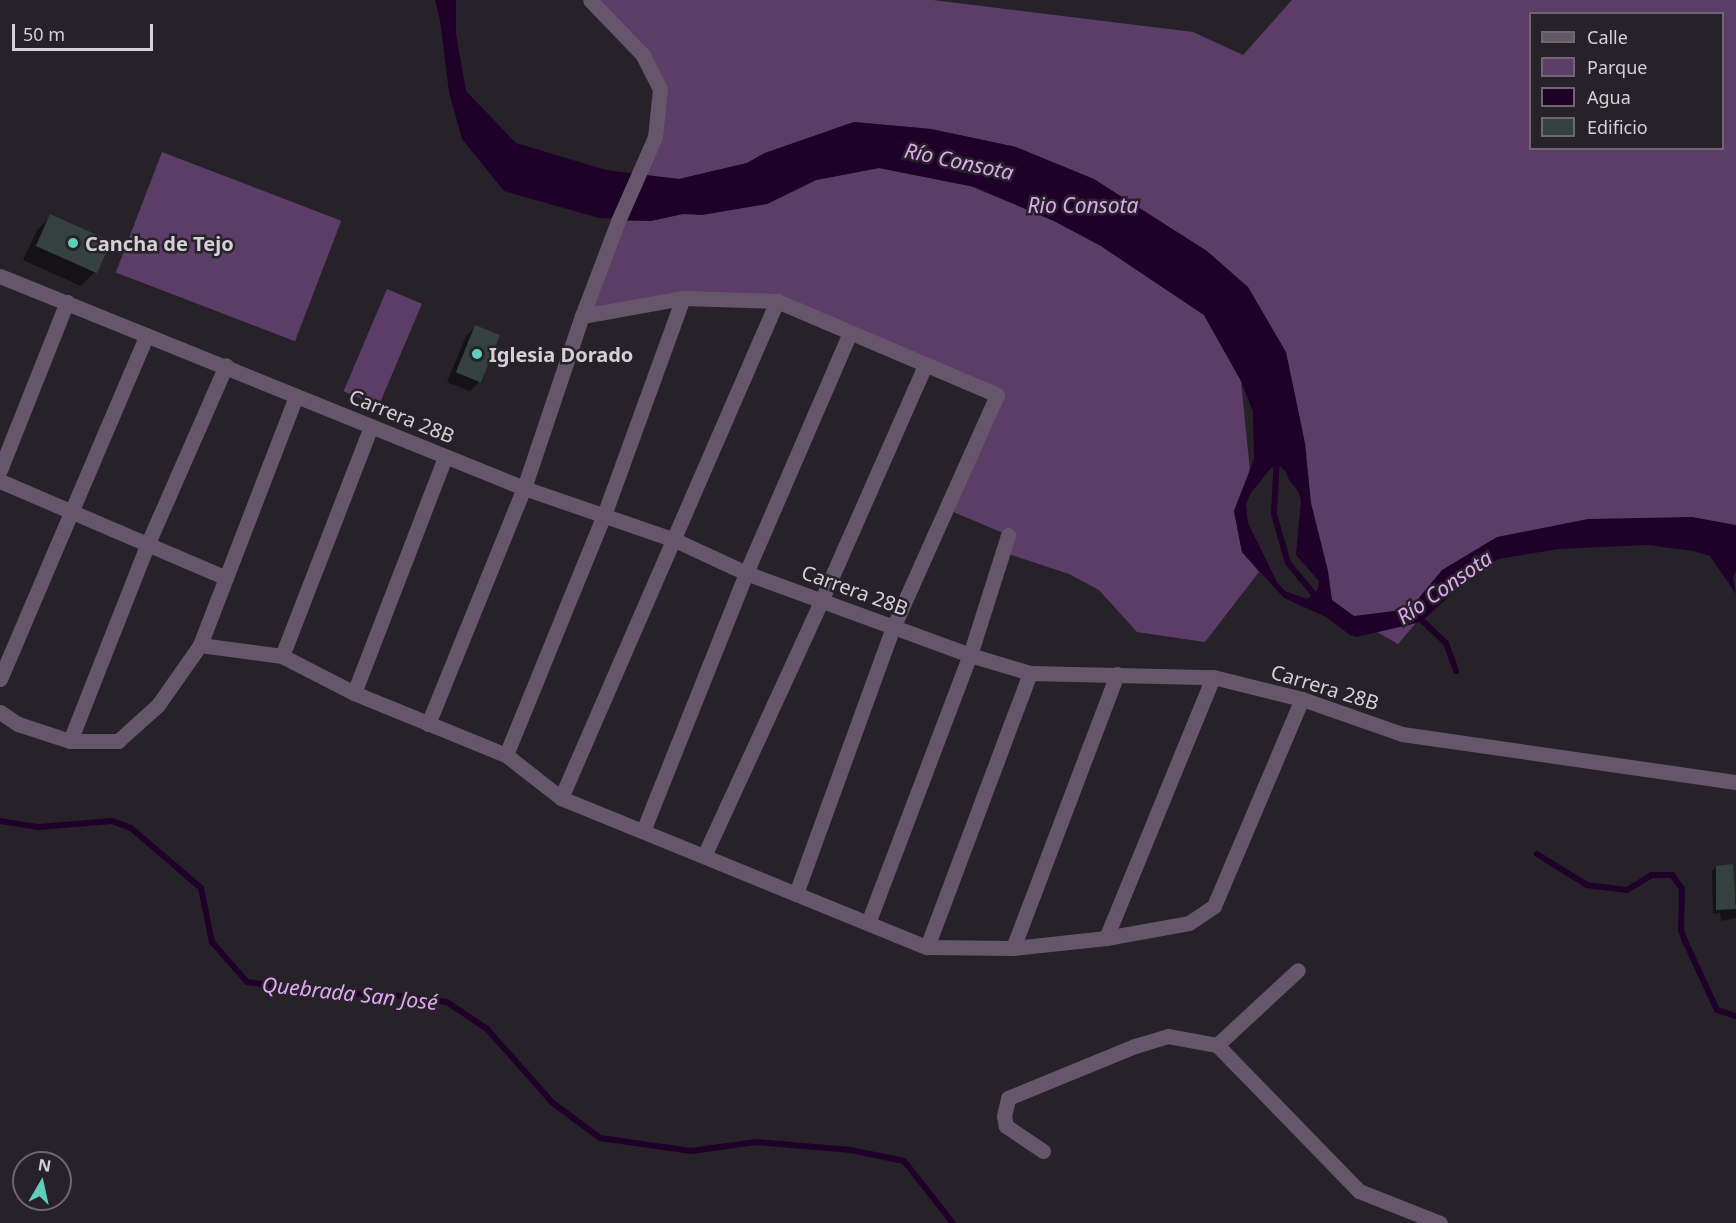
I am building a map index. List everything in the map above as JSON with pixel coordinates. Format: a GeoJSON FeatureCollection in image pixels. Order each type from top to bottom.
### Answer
{"type":"FeatureCollection","features":[{"type":"Feature","properties":{"kind":"street"},"geometry":{"type":"LineString","coordinates":[[428,724],[524,488],[582,316],[618,221],[655,137],[660,89],[643,55],[590,0]]}},
{"type":"Feature","properties":{"kind":"street","name":"Carrera 28B"},"geometry":{"type":"LineString","coordinates":[[0,276],[226,365],[371,427],[524,488],[675,540],[746,573],[970,656],[1030,673],[1213,677],[1302,699],[1402,734],[1736,782]]}},
{"type":"Feature","properties":{"kind":"street"},"geometry":{"type":"LineString","coordinates":[[582,316],[683,298],[777,301],[997,395],[893,627],[796,894]]}},
{"type":"Feature","properties":{"kind":"street"},"geometry":{"type":"LineString","coordinates":[[507,755],[604,515],[683,298]]}},
{"type":"Feature","properties":{"kind":"street"},"geometry":{"type":"LineString","coordinates":[[561,798],[777,301]]}},
{"type":"Feature","properties":{"kind":"street"},"geometry":{"type":"LineString","coordinates":[[0,470],[67,302]]}},
{"type":"Feature","properties":{"kind":"street"},"geometry":{"type":"LineString","coordinates":[[643,831],[746,573],[850,333]]}},
{"type":"Feature","properties":{"kind":"street"},"geometry":{"type":"LineString","coordinates":[[0,679],[147,335]]}},
{"type":"Feature","properties":{"kind":"street"},"geometry":{"type":"LineString","coordinates":[[70,741],[148,543],[226,365]]}},
{"type":"Feature","properties":{"kind":"street"},"geometry":{"type":"LineString","coordinates":[[704,856],[822,600],[925,365]]}},
{"type":"Feature","properties":{"kind":"street"},"geometry":{"type":"LineString","coordinates":[[0,712],[18,724],[70,741],[118,741],[158,705],[200,645],[296,396]]}},
{"type":"Feature","properties":{"kind":"street"},"geometry":{"type":"LineString","coordinates":[[282,656],[371,427]]}},
{"type":"Feature","properties":{"kind":"street"},"geometry":{"type":"LineString","coordinates":[[354,693],[446,457]]}},
{"type":"Feature","properties":{"kind":"street"},"geometry":{"type":"LineString","coordinates":[[0,481],[226,578]]}},
{"type":"Feature","properties":{"kind":"street"},"geometry":{"type":"LineString","coordinates":[[868,923],[970,656],[1008,535]]}},
{"type":"Feature","properties":{"kind":"street"},"geometry":{"type":"LineString","coordinates":[[200,645],[282,656],[354,693],[507,755],[561,798],[927,947],[1013,948],[1106,939],[1189,923],[1214,906],[1302,699]]}},
{"type":"Feature","properties":{"kind":"street"},"geometry":{"type":"LineString","coordinates":[[927,947],[1030,673]]}},
{"type":"Feature","properties":{"kind":"street"},"geometry":{"type":"LineString","coordinates":[[1013,948],[1117,674]]}},
{"type":"Feature","properties":{"kind":"street"},"geometry":{"type":"LineString","coordinates":[[1106,939],[1213,677]]}},
{"type":"Feature","properties":{"kind":"street"},"geometry":{"type":"LineString","coordinates":[[1217,1045],[1298,970]]}},
{"type":"Feature","properties":{"kind":"street"},"geometry":{"type":"LineString","coordinates":[[1043,1151],[1006,1126],[1004,1116],[1008,1098],[1135,1046],[1168,1036],[1217,1045],[1359,1191],[1440,1223]]}},
{"type":"Feature","properties":{"kind":"green space"},"geometry":{"type":"Polygon","coordinates":[[[590,0],[933,0],[1193,32],[1243,55],[1292,0],[1736,0],[1736,536],[1708,545],[1483,545],[1398,644],[1330,605],[1248,287],[1016,147],[931,129],[854,122],[765,153],[747,163],[679,179],[638,175],[660,89],[643,55],[590,0]]]}},
{"type":"Feature","properties":{"kind":"green space"},"geometry":{"type":"Polygon","coordinates":[[[162,152],[341,221],[295,341],[116,272],[162,152]]]}},
{"type":"Feature","properties":{"kind":"green space"},"geometry":{"type":"Polygon","coordinates":[[[879,168],[970,186],[1054,221],[1101,246],[1204,315],[1241,381],[1250,471],[1234,511],[1242,552],[1259,572],[1205,642],[1137,632],[1099,590],[1069,574],[1005,553],[1008,535],[946,509],[997,395],[777,301],[683,298],[582,316],[618,221],[650,221],[683,214],[767,204],[816,180],[879,168]]]}},
{"type":"Feature","properties":{"kind":"green space"},"geometry":{"type":"Polygon","coordinates":[[[387,289],[422,304],[379,406],[344,391],[387,289]]]}},
{"type":"Feature","properties":{"kind":"water","name":"Rio Consota"},"geometry":{"type":"Polygon","coordinates":[[[435,0],[456,0],[456,34],[466,91],[516,143],[606,170],[679,179],[747,163],[765,153],[854,122],[931,129],[1016,147],[1094,179],[1207,251],[1248,287],[1286,352],[1305,443],[1311,503],[1328,571],[1332,600],[1354,616],[1394,611],[1418,599],[1442,570],[1497,537],[1588,519],[1692,517],[1736,525],[1736,571],[1733,577],[1736,594],[1710,556],[1693,551],[1647,545],[1558,549],[1499,559],[1480,568],[1421,622],[1357,637],[1350,635],[1326,617],[1284,598],[1242,552],[1234,511],[1254,459],[1253,412],[1241,381],[1204,315],[1101,246],[1054,221],[975,187],[879,168],[816,180],[767,204],[702,215],[683,214],[650,221],[599,218],[504,191],[462,139],[449,92],[440,20],[435,0]],[[1279,465],[1271,468],[1250,494],[1246,505],[1248,523],[1277,582],[1285,591],[1307,599],[1317,591],[1319,581],[1296,555],[1301,501],[1298,491],[1279,465]]]}},
{"type":"Feature","properties":{"kind":"building","name":"Cancha de Tejo"},"geometry":{"type":"Polygon","coordinates":[[[50,214],[111,241],[97,273],[36,246],[50,214]]]}},
{"type":"Feature","properties":{"kind":"building","name":"Iglesia Dorado"},"geometry":{"type":"Polygon","coordinates":[[[475,325],[500,335],[481,382],[456,372],[475,325]]]}},
{"type":"Feature","properties":{"kind":"building"},"geometry":{"type":"Polygon","coordinates":[[[1733,864],[1736,909],[1716,910],[1716,866],[1733,864]]]}},
{"type":"Feature","properties":{"kind":"waterway","name":"Río Consota"},"geometry":{"type":"LineString","coordinates":[[1277,458],[1274,514],[1288,563],[1318,599]]}},
{"type":"Feature","properties":{"kind":"waterway"},"geometry":{"type":"LineString","coordinates":[[1416,615],[1446,643],[1456,671]]}},
{"type":"Feature","properties":{"kind":"waterway","name":"Quebrada San José"},"geometry":{"type":"LineString","coordinates":[[0,821],[39,827],[112,821],[131,828],[201,888],[212,942],[247,982],[329,993],[402,996],[447,1002],[487,1029],[553,1103],[600,1138],[691,1151],[756,1142],[851,1150],[904,1161],[953,1223]]}},
{"type":"Feature","properties":{"kind":"waterway"},"geometry":{"type":"LineString","coordinates":[[1537,854],[1587,885],[1627,890],[1652,875],[1672,875],[1682,889],[1681,930],[1685,941],[1717,1010],[1736,1016]]}},
{"type":"Feature","properties":{"kind":"place","name":"Cancha de Tejo"},"geometry":{"type":"Point","coordinates":[73,243]}},
{"type":"Feature","properties":{"kind":"place","name":"Iglesia Dorado"},"geometry":{"type":"Point","coordinates":[477,354]}}]}
